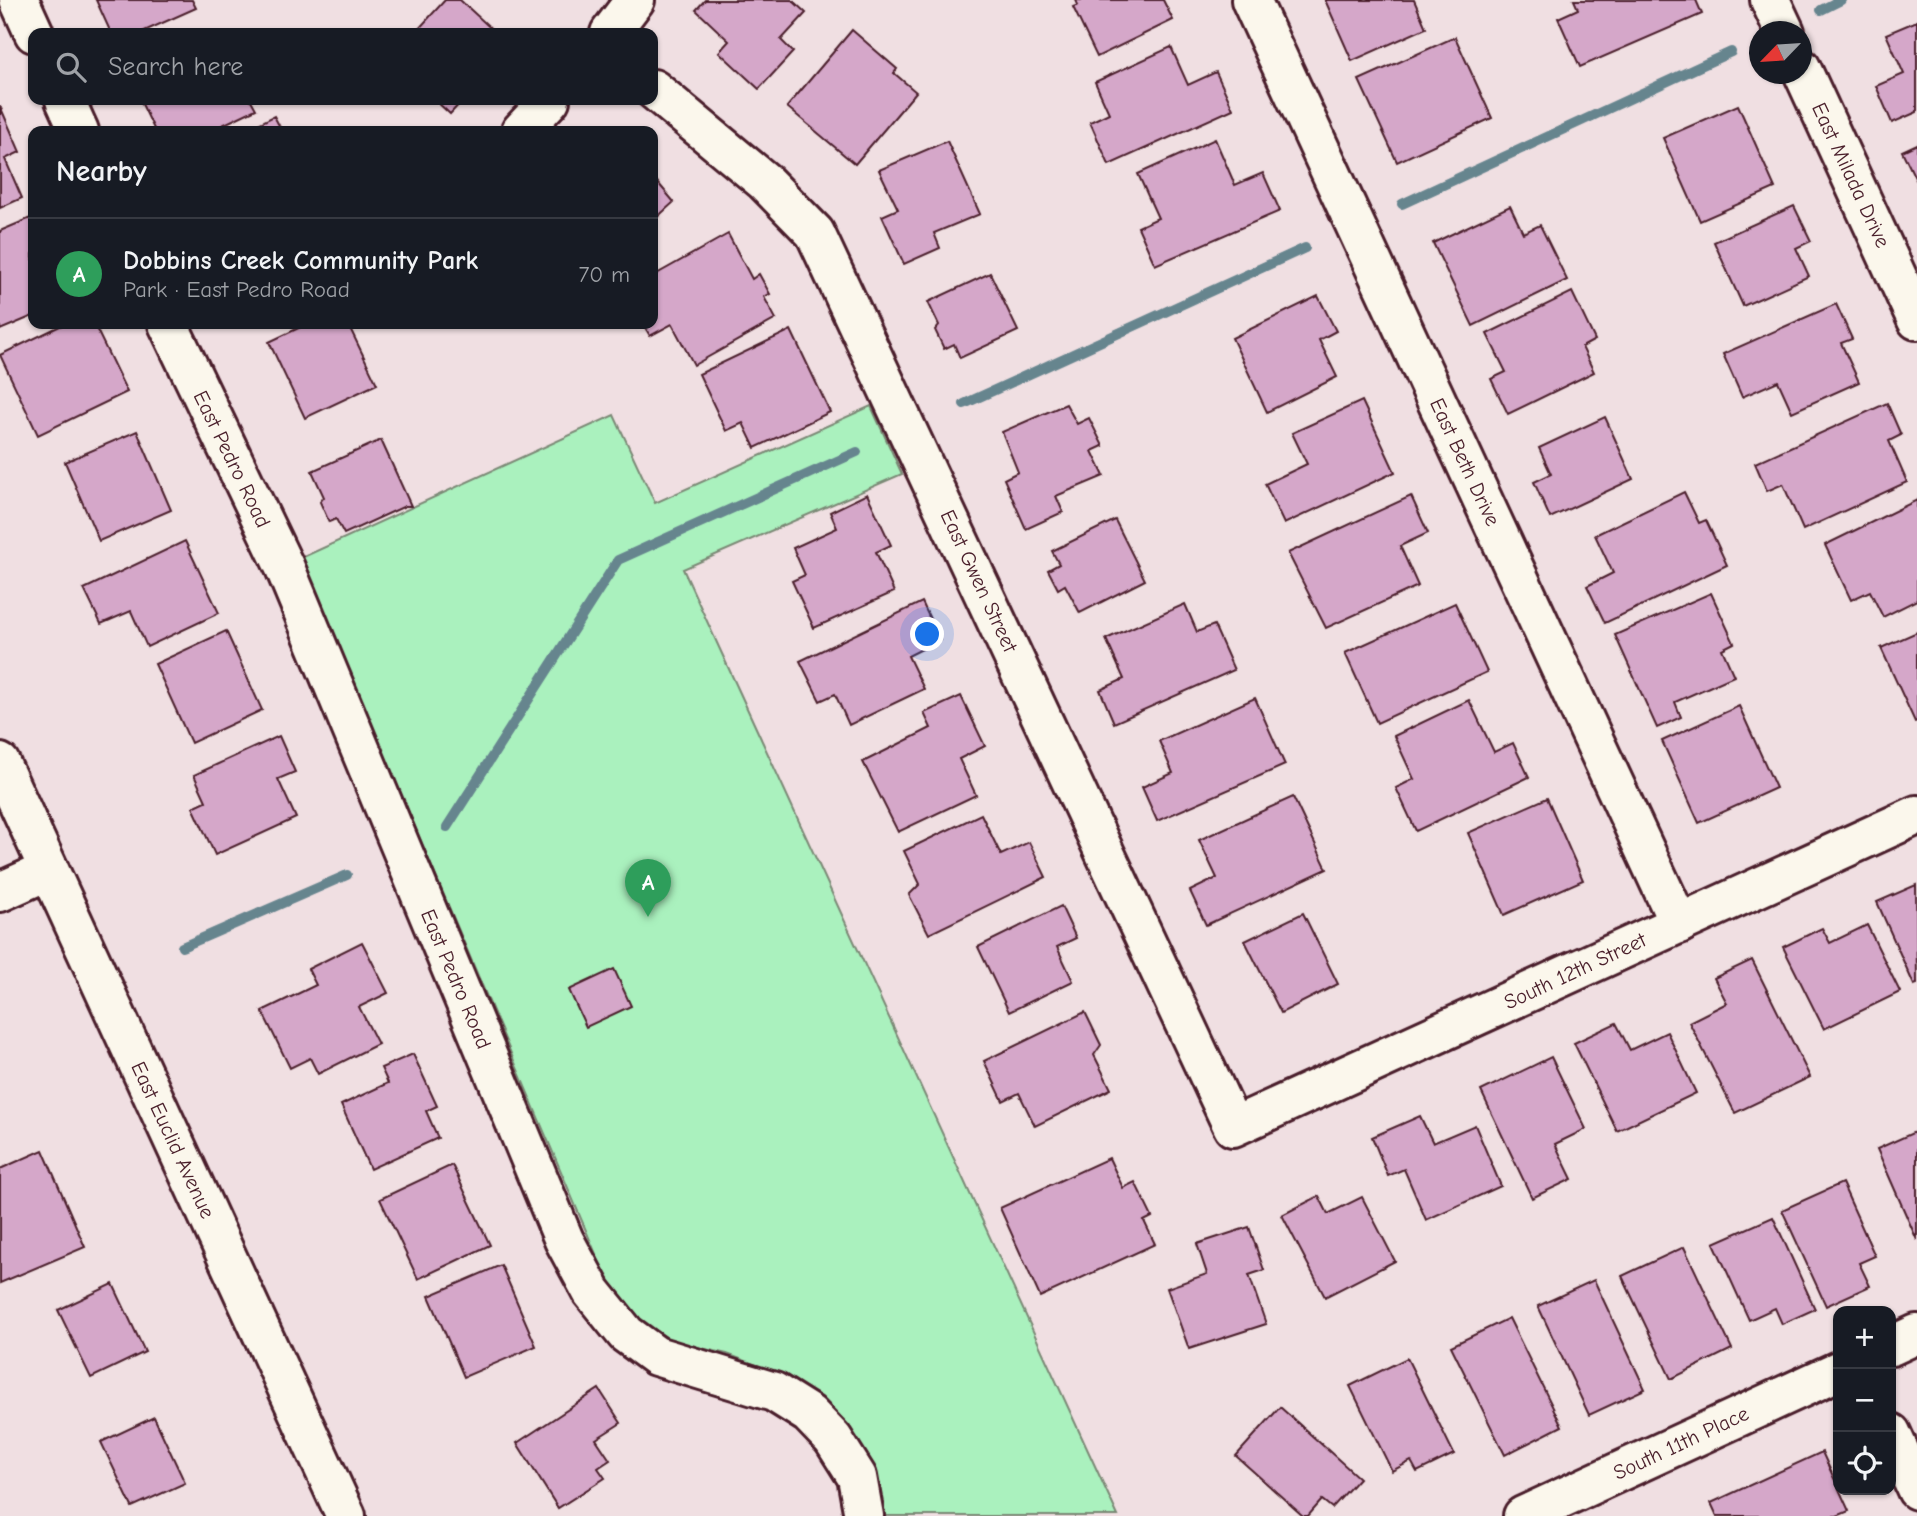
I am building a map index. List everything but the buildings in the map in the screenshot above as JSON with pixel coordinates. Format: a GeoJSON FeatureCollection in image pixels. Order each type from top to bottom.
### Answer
{"type":"FeatureCollection","features":[{"type":"Feature","properties":{"kind":"street"},"geometry":{"type":"LineString","coordinates":[[19,0],[32,28]]}},
{"type":"Feature","properties":{"kind":"street"},"geometry":{"type":"LineString","coordinates":[[614,28],[635,0]]}},
{"type":"Feature","properties":{"kind":"street","name":"East Beth Drive"},"geometry":{"type":"LineString","coordinates":[[1251,0],[1679,924]]}},
{"type":"Feature","properties":{"kind":"street"},"geometry":{"type":"LineString","coordinates":[[1770,0],[1780,21]]}},
{"type":"Feature","properties":{"kind":"street","name":"East Milada Drive"},"geometry":{"type":"LineString","coordinates":[[1808,84],[1917,320]]}},
{"type":"Feature","properties":{"kind":"street","name":"East Gwen Street"},"geometry":{"type":"LineString","coordinates":[[658,93],[764,181],[815,233],[1233,1127]]}},
{"type":"Feature","properties":{"kind":"street"},"geometry":{"type":"LineString","coordinates":[[67,105],[77,126]]}},
{"type":"Feature","properties":{"kind":"street"},"geometry":{"type":"LineString","coordinates":[[526,126],[545,105]]}},
{"type":"Feature","properties":{"kind":"street","name":"East Pedro Road"},"geometry":{"type":"LineString","coordinates":[[174,329],[285,568],[564,1240],[592,1292],[626,1334],[656,1356],[774,1392],[809,1414],[833,1439],[857,1477],[864,1516]]}},
{"type":"Feature","properties":{"kind":"street","name":"East Euclid Avenue"},"geometry":{"type":"LineString","coordinates":[[0,763],[346,1516]]}},
{"type":"Feature","properties":{"kind":"street","name":"South 12th Street"},"geometry":{"type":"LineString","coordinates":[[1233,1127],[1917,815]]}},
{"type":"Feature","properties":{"kind":"street"},"geometry":{"type":"LineString","coordinates":[[0,892],[49,870]]}},
{"type":"Feature","properties":{"kind":"street"},"geometry":{"type":"LineString","coordinates":[[1896,1344],[1917,1334]]}},
{"type":"Feature","properties":{"kind":"street","name":"South 11th Place"},"geometry":{"type":"LineString","coordinates":[[1523,1516],[1833,1373]]}},
{"type":"Feature","properties":{"kind":"street"},"geometry":{"type":"LineString","coordinates":[[1896,1444],[1917,1490]]}},
{"type":"Feature","properties":{"kind":"green space"},"geometry":{"type":"Polygon","coordinates":[[[871,406],[902,474],[683,569],[1118,1516],[879,1516],[783,1375],[727,1354],[674,1342],[640,1320],[620,1299],[601,1266],[301,558],[614,415],[655,503],[871,406]]]}},
{"type":"Feature","properties":{"kind":"waterway"},"geometry":{"type":"LineString","coordinates":[[1821,10],[1841,0]]}},
{"type":"Feature","properties":{"kind":"waterway"},"geometry":{"type":"LineString","coordinates":[[1402,204],[1731,52]]}},
{"type":"Feature","properties":{"kind":"waterway"},"geometry":{"type":"LineString","coordinates":[[964,404],[1305,248]]}},
{"type":"Feature","properties":{"kind":"waterway"},"geometry":{"type":"LineString","coordinates":[[447,827],[618,560],[857,452]]}},
{"type":"Feature","properties":{"kind":"waterway"},"geometry":{"type":"LineString","coordinates":[[182,947],[347,875]]}},
{"type":"Feature","properties":{"kind":"place","name":"Dobbins Creek Community Park"},"geometry":{"type":"Point","coordinates":[648,917]}}]}
